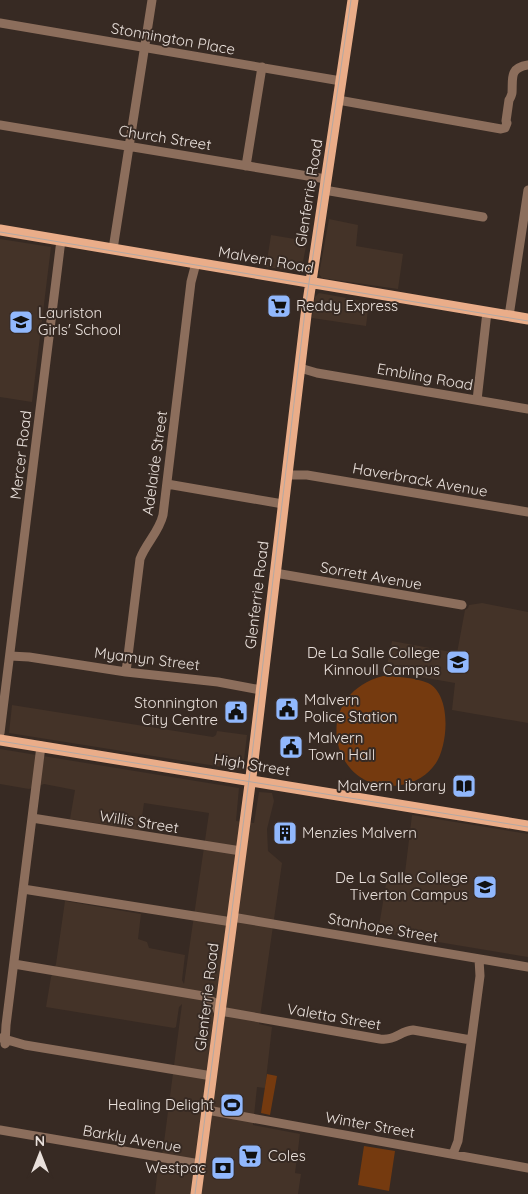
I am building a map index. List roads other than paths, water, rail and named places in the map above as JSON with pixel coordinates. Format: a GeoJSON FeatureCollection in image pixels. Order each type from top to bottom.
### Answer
{"type":"FeatureCollection","features":[{"type":"Feature","properties":{"kind":"main road","name":"Glenferrie Road"},"geometry":{"type":"LineString","coordinates":[[196,1194],[241,852],[310,283],[353,0]]}},
{"type":"Feature","properties":{"kind":"main road","name":"Malvern Road"},"geometry":{"type":"LineString","coordinates":[[0,230],[528,319]]}},
{"type":"Feature","properties":{"kind":"main road","name":"High Street"},"geometry":{"type":"LineString","coordinates":[[0,740],[528,826]]}},
{"type":"Feature","properties":{"kind":"street"},"geometry":{"type":"LineString","coordinates":[[113,249],[152,0]]}},
{"type":"Feature","properties":{"kind":"street","name":"Stonnington Place"},"geometry":{"type":"LineString","coordinates":[[0,23],[340,81]]}},
{"type":"Feature","properties":{"kind":"street"},"geometry":{"type":"LineString","coordinates":[[338,100],[501,129],[505,128],[507,123],[514,74],[519,67],[527,66]]}},
{"type":"Feature","properties":{"kind":"street"},"geometry":{"type":"LineString","coordinates":[[246,166],[262,67]]}},
{"type":"Feature","properties":{"kind":"street","name":"Church Street"},"geometry":{"type":"LineString","coordinates":[[0,125],[246,166],[325,185],[483,217]]}},
{"type":"Feature","properties":{"kind":"street"},"geometry":{"type":"LineString","coordinates":[[509,316],[528,190]]}},
{"type":"Feature","properties":{"kind":"street","name":"Mercer Road"},"geometry":{"type":"LineString","coordinates":[[0,733],[61,240]]}},
{"type":"Feature","properties":{"kind":"street","name":"Adelaide Street"},"geometry":{"type":"LineString","coordinates":[[126,672],[140,559],[161,524],[194,263]]}},
{"type":"Feature","properties":{"kind":"street"},"geometry":{"type":"LineString","coordinates":[[476,400],[487,312]]}},
{"type":"Feature","properties":{"kind":"street","name":"Embling Road"},"geometry":{"type":"LineString","coordinates":[[299,371],[528,409]]}},
{"type":"Feature","properties":{"kind":"street","name":"Haverbrack Avenue"},"geometry":{"type":"LineString","coordinates":[[287,472],[528,512]]}},
{"type":"Feature","properties":{"kind":"street"},"geometry":{"type":"LineString","coordinates":[[167,484],[284,504]]}},
{"type":"Feature","properties":{"kind":"street","name":"Sorrett Avenue"},"geometry":{"type":"LineString","coordinates":[[275,573],[462,606]]}},
{"type":"Feature","properties":{"kind":"street","name":"Myamyn Street"},"geometry":{"type":"LineString","coordinates":[[10,654],[24,653],[29,657],[126,672],[218,682],[261,690]]}},
{"type":"Feature","properties":{"kind":"street"},"geometry":{"type":"LineString","coordinates":[[41,746],[6,1025],[2,1041],[212,1076]]}},
{"type":"Feature","properties":{"kind":"street","name":"Willis Street"},"geometry":{"type":"LineString","coordinates":[[32,818],[241,852]]}},
{"type":"Feature","properties":{"kind":"street","name":"Stanhope Street"},"geometry":{"type":"LineString","coordinates":[[23,889],[528,967]]}},
{"type":"Feature","properties":{"kind":"street"},"geometry":{"type":"LineString","coordinates":[[456,1155],[480,976],[478,973],[482,959]]}},
{"type":"Feature","properties":{"kind":"street"},"geometry":{"type":"LineString","coordinates":[[14,964],[200,996],[207,998],[215,1004],[220,1014]]}},
{"type":"Feature","properties":{"kind":"street"},"geometry":{"type":"LineString","coordinates":[[200,996],[207,996],[216,992],[222,987],[224,982]]}},
{"type":"Feature","properties":{"kind":"street","name":"Valetta Street"},"geometry":{"type":"LineString","coordinates":[[220,1014],[380,1040],[393,1039],[407,1031],[413,1030],[471,1040]]}},
{"type":"Feature","properties":{"kind":"street","name":"Winter Street"},"geometry":{"type":"LineString","coordinates":[[207,1110],[528,1168]]}},
{"type":"Feature","properties":{"kind":"street","name":"Barkly Avenue"},"geometry":{"type":"LineString","coordinates":[[0,1130],[200,1164]]}},
{"type":"Feature","properties":{"kind":"tram line"},"geometry":{"type":"LineString","coordinates":[[195,1194],[250,772],[306,303],[351,0]]}},
{"type":"Feature","properties":{"kind":"tram line"},"geometry":{"type":"LineString","coordinates":[[0,232],[528,321]]}},
{"type":"Feature","properties":{"kind":"tram line"},"geometry":{"type":"LineString","coordinates":[[0,741],[528,827]]}},
{"type":"Feature","properties":{"kind":"place","name":"Reddy Express"},"geometry":{"type":"Point","coordinates":[279,306]}},
{"type":"Feature","properties":{"kind":"place","name":"Lauriston Girls' School"},"geometry":{"type":"Point","coordinates":[21,322]}},
{"type":"Feature","properties":{"kind":"place","name":"De La Salle College Kinnoull Campus"},"geometry":{"type":"Point","coordinates":[458,662]}},
{"type":"Feature","properties":{"kind":"place","name":"Malvern Police Station"},"geometry":{"type":"Point","coordinates":[287,709]}},
{"type":"Feature","properties":{"kind":"place","name":"Stonnington City Centre"},"geometry":{"type":"Point","coordinates":[236,712]}},
{"type":"Feature","properties":{"kind":"place","name":"Malvern Town Hall"},"geometry":{"type":"Point","coordinates":[291,747]}},
{"type":"Feature","properties":{"kind":"place","name":"Malvern Library"},"geometry":{"type":"Point","coordinates":[464,786]}},
{"type":"Feature","properties":{"kind":"place","name":"Menzies Malvern"},"geometry":{"type":"Point","coordinates":[285,833]}},
{"type":"Feature","properties":{"kind":"place","name":"De La Salle College Tiverton Campus"},"geometry":{"type":"Point","coordinates":[485,887]}},
{"type":"Feature","properties":{"kind":"place","name":"Healing Delight"},"geometry":{"type":"Point","coordinates":[232,1105]}},
{"type":"Feature","properties":{"kind":"place","name":"Coles"},"geometry":{"type":"Point","coordinates":[250,1156]}},
{"type":"Feature","properties":{"kind":"place","name":"Westpac"},"geometry":{"type":"Point","coordinates":[223,1168]}}]}
